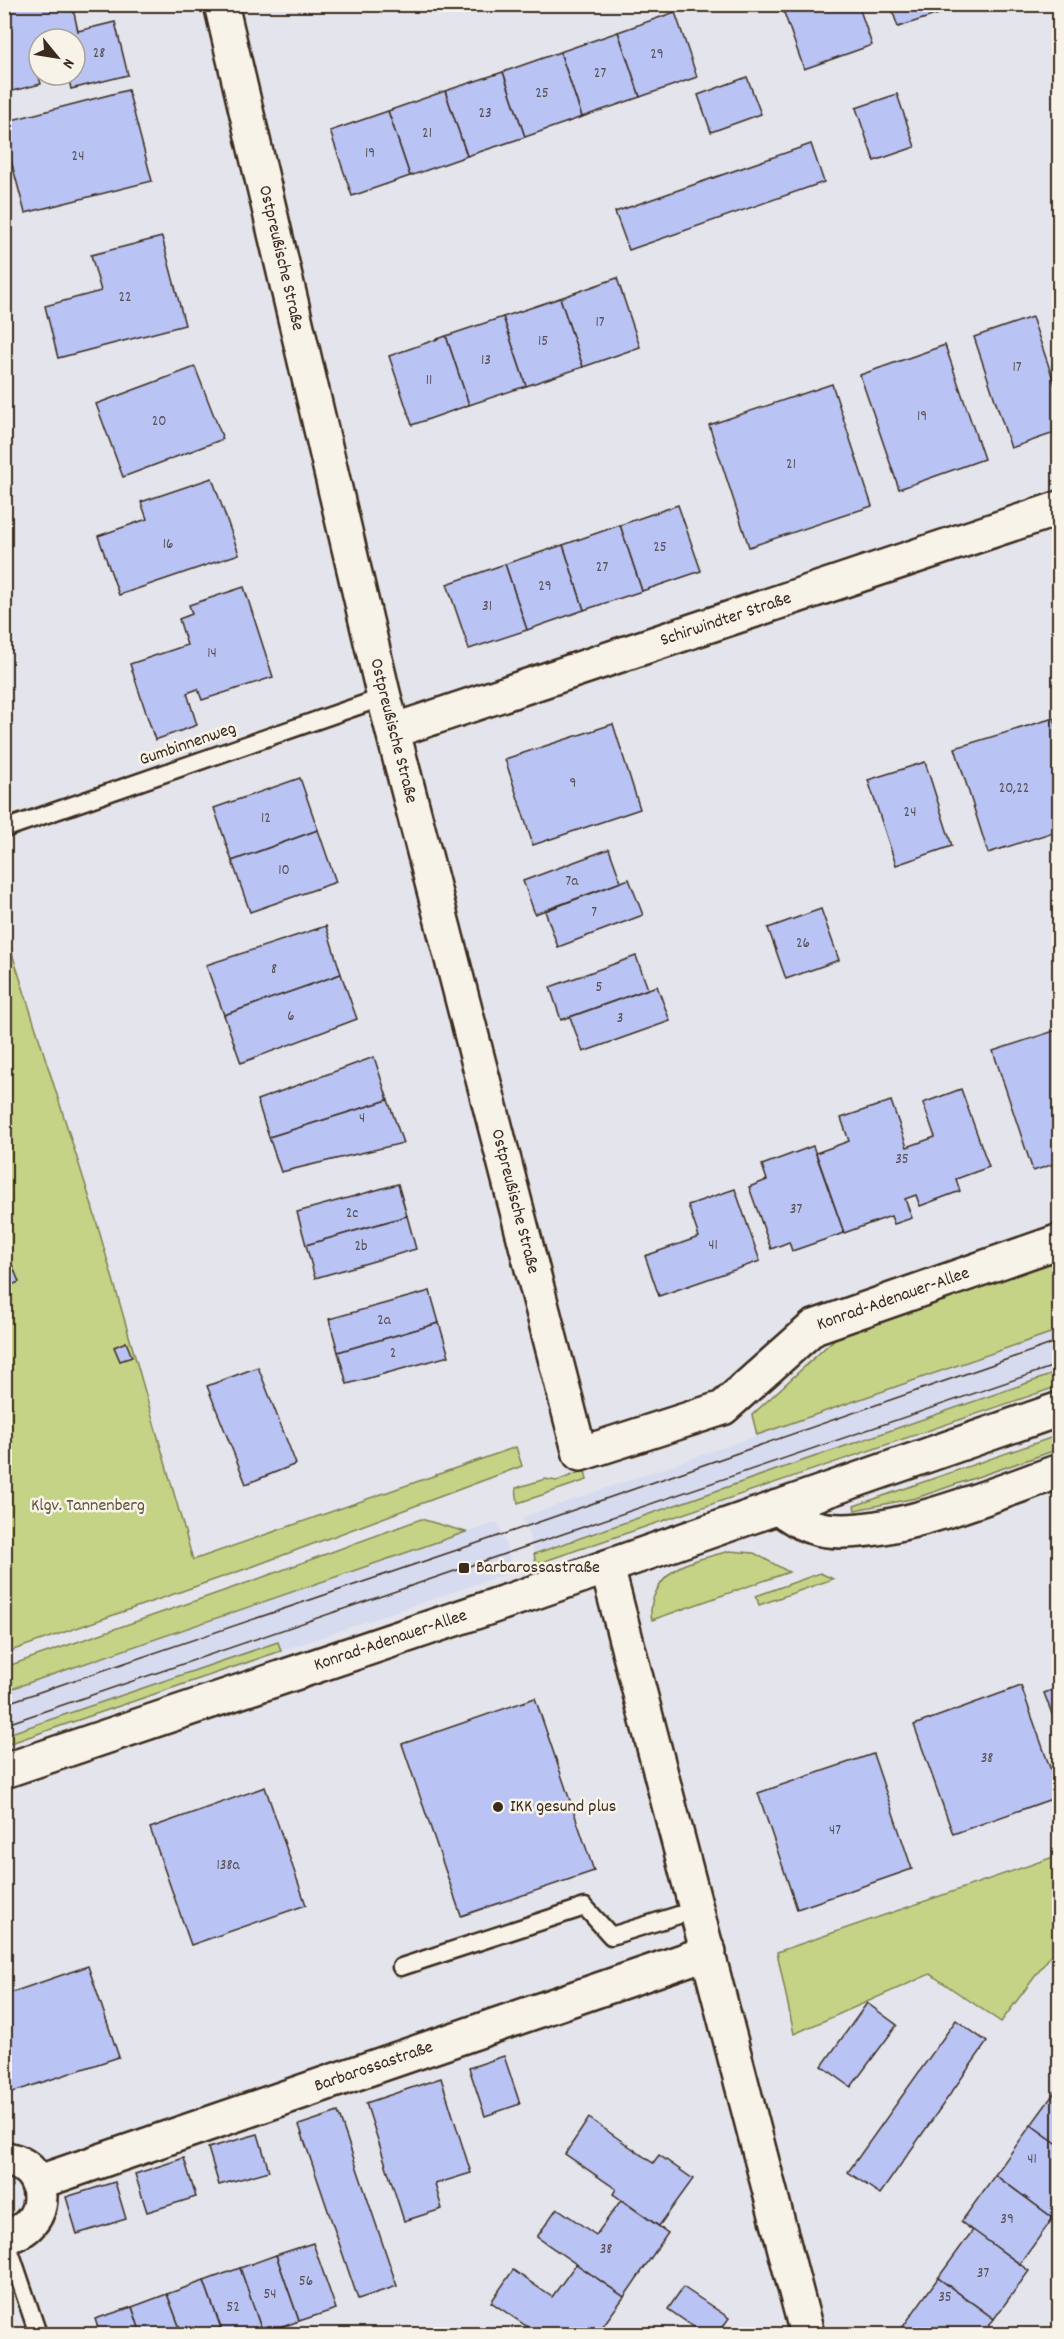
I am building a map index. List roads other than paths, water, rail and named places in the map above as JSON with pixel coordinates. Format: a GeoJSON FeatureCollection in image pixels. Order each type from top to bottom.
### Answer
{"type":"FeatureCollection","features":[{"type":"Feature","properties":{"kind":"street","name":"Ostpreußische Straße"},"geometry":{"type":"LineString","coordinates":[[221,4],[384,697],[580,1454]]}},
{"type":"Feature","properties":{"kind":"street","name":"Schirwindter Straße"},"geometry":{"type":"LineString","coordinates":[[393,731],[1059,508]]}},
{"type":"Feature","properties":{"kind":"street","name":"Konrad-Adenauer-Allee"},"geometry":{"type":"LineString","coordinates":[[580,1454],[723,1408],[814,1327],[1059,1241]]}},
{"type":"Feature","properties":{"kind":"street","name":"Konrad-Adenauer-Allee"},"geometry":{"type":"LineString","coordinates":[[4,1771],[607,1567],[1059,1409]]}},
{"type":"Feature","properties":{"kind":"street"},"geometry":{"type":"LineString","coordinates":[[777,1507],[812,1527],[860,1533],[918,1519],[1059,1471]]}},
{"type":"Feature","properties":{"kind":"street"},"geometry":{"type":"LineString","coordinates":[[607,1567],[807,2334]]}},
{"type":"Feature","properties":{"kind":"street","name":"Barbarossastraße"},"geometry":{"type":"LineString","coordinates":[[39,2182],[709,1952]]}},
{"type":"Feature","properties":{"kind":"street"},"geometry":{"type":"LineString","coordinates":[[4,2159],[22,2163],[39,2182],[41,2203],[37,2216],[25,2229],[5,2236]]}},
{"type":"Feature","properties":{"kind":"lane","name":"Gumbinnenweg"},"geometry":{"type":"LineString","coordinates":[[4,830],[384,697]]}},
{"type":"Feature","properties":{"kind":"lane"},"geometry":{"type":"LineString","coordinates":[[402,1967],[585,1907],[611,1936],[698,1909]]}},
{"type":"Feature","properties":{"kind":"lane"},"geometry":{"type":"LineString","coordinates":[[5,2236],[38,2334]]}},
{"type":"Feature","properties":{"kind":"tram line"},"geometry":{"type":"LineString","coordinates":[[4,1704],[513,1531],[1060,1341]]}},
{"type":"Feature","properties":{"kind":"tram line"},"geometry":{"type":"LineString","coordinates":[[4,1725],[1060,1364]]}},
{"type":"Feature","properties":{"kind":"place","name":"Barbarossastraße"},"geometry":{"type":"Point","coordinates":[464,1568]}},
{"type":"Feature","properties":{"kind":"place","name":"IKK gesund plus"},"geometry":{"type":"Point","coordinates":[498,1807]}},
{"type":"Feature","properties":{"kind":"park label","name":"Klgv. Tannenberg"},"geometry":{"type":"Point","coordinates":[88,1506]}}]}
